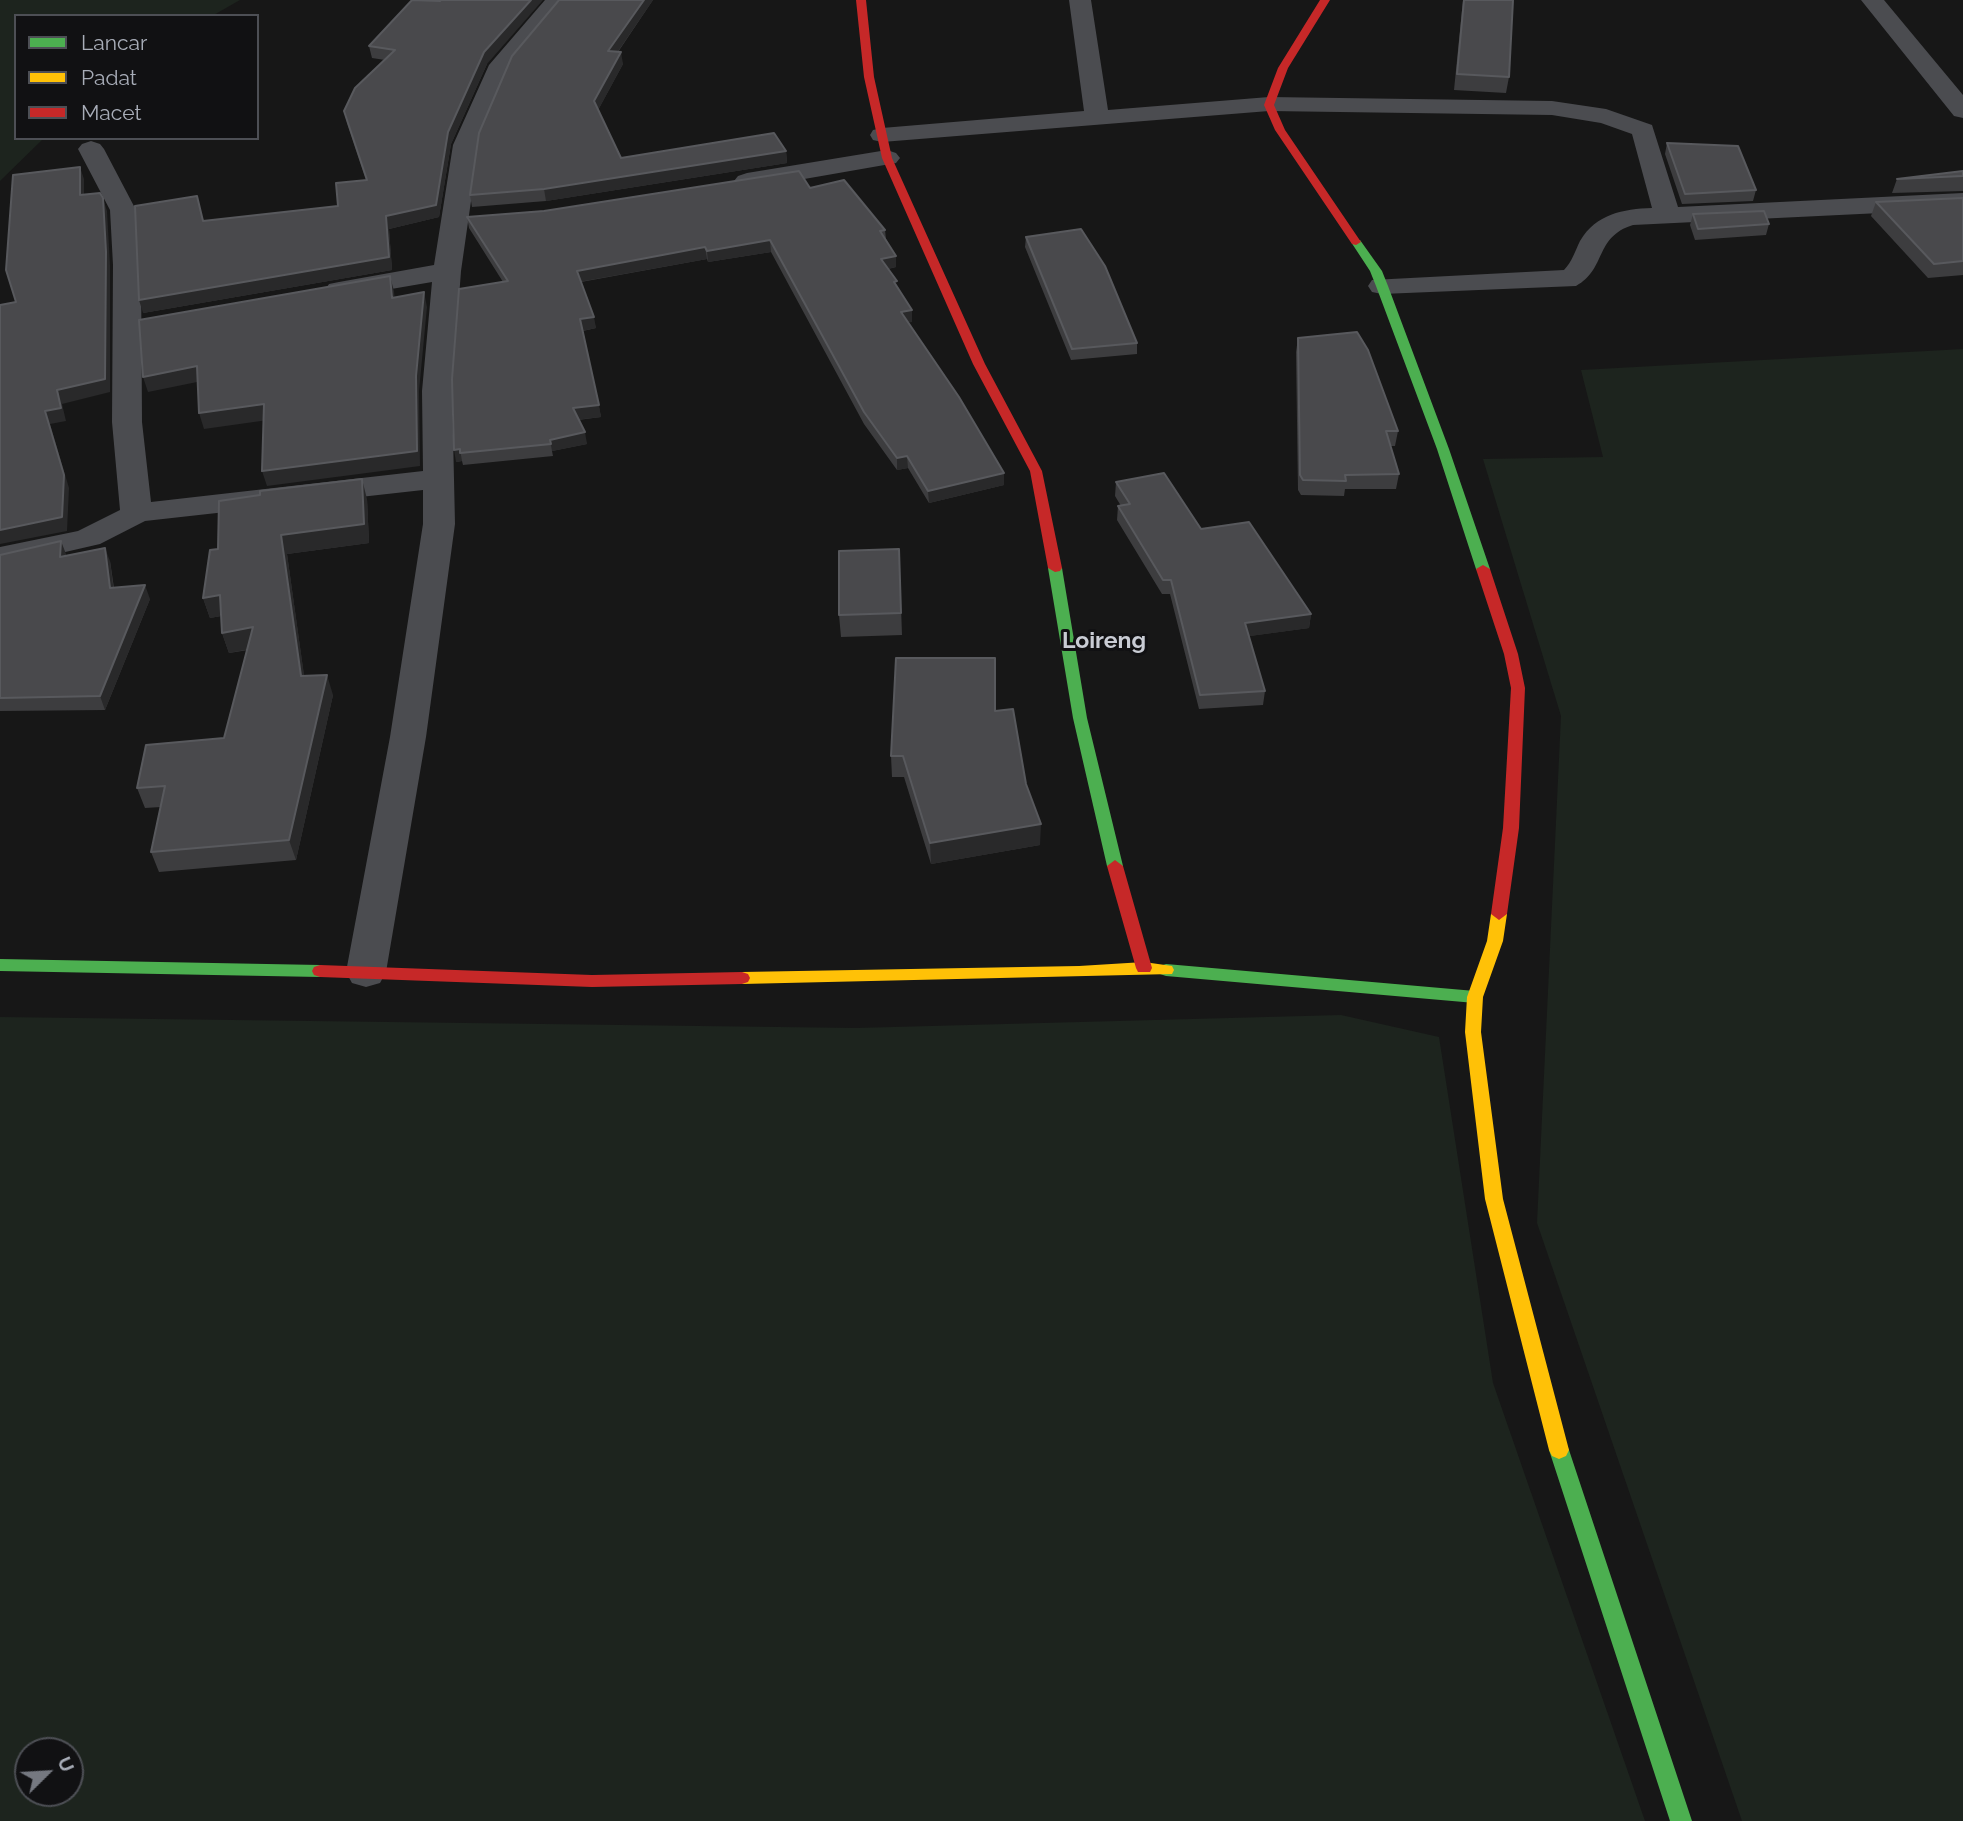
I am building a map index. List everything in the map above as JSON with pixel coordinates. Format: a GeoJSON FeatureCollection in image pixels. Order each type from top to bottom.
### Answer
{"type":"FeatureCollection","features":[{"type":"Feature","properties":{"kind":"street"},"geometry":{"type":"LineString","coordinates":[[366,972],[408,737],[439,524],[437,391],[447,271],[468,218],[466,145],[500,65],[557,0]]}},
{"type":"Feature","properties":{"kind":"street"},"geometry":{"type":"LineString","coordinates":[[861,0],[869,77],[884,147],[979,364],[1036,471],[1051,539],[1067,655],[1092,786],[1144,968]]}},
{"type":"Feature","properties":{"kind":"street"},"geometry":{"type":"LineString","coordinates":[[1080,0],[1097,117]]}},
{"type":"Feature","properties":{"kind":"street"},"geometry":{"type":"LineString","coordinates":[[1325,0],[1301,34],[1269,104],[1280,130],[1362,250],[1382,286],[1443,449],[1511,654],[1518,688],[1510,841],[1495,941],[1475,997],[1473,1032],[1494,1199],[1543,1398],[1681,1821]]}},
{"type":"Feature","properties":{"kind":"street"},"geometry":{"type":"LineString","coordinates":[[1872,0],[1963,111]]}},
{"type":"Feature","properties":{"kind":"street"},"geometry":{"type":"LineString","coordinates":[[721,185],[884,147],[1097,117],[1269,104],[1552,108],[1606,116],[1643,130],[1667,214]]}},
{"type":"Feature","properties":{"kind":"street"},"geometry":{"type":"LineString","coordinates":[[91,149],[123,211],[140,325],[127,422],[136,513]]}},
{"type":"Feature","properties":{"kind":"street"},"geometry":{"type":"LineString","coordinates":[[1382,286],[1566,280],[1578,274],[1598,234],[1606,226],[1630,217],[1963,201]]}},
{"type":"Feature","properties":{"kind":"street"},"geometry":{"type":"LineString","coordinates":[[314,294],[447,271]]}},
{"type":"Feature","properties":{"kind":"street"},"geometry":{"type":"LineString","coordinates":[[0,557],[101,534],[136,513],[438,479]]}},
{"type":"Feature","properties":{"kind":"street"},"geometry":{"type":"LineString","coordinates":[[0,965],[366,972],[592,981],[1079,972],[1144,968],[1475,997]]}},
{"type":"Feature","properties":{"kind":"shaded area"},"geometry":{"type":"Polygon","coordinates":[[[0,0],[240,0],[216,14],[14,14],[14,140],[42,140],[0,181],[0,0]]]}},
{"type":"Feature","properties":{"kind":"shaded area"},"geometry":{"type":"Polygon","coordinates":[[[1963,349],[1963,1821],[1742,1821],[1537,1223],[1561,716],[1483,459],[1603,457],[1581,370],[1963,349]]]}},
{"type":"Feature","properties":{"kind":"shaded area"},"geometry":{"type":"Polygon","coordinates":[[[1341,1015],[1439,1037],[1493,1383],[1645,1821],[0,1821],[0,1017],[856,1028],[1341,1015]]]}},
{"type":"Feature","properties":{"kind":"building"},"geometry":{"type":"Polygon","coordinates":[[[412,0],[531,0],[484,52],[448,132],[436,205],[386,216],[389,257],[139,300],[135,206],[197,196],[203,221],[338,206],[336,183],[367,180],[344,111],[355,88],[395,50],[369,46],[412,0]]]}},
{"type":"Feature","properties":{"kind":"building"},"geometry":{"type":"Polygon","coordinates":[[[559,0],[644,0],[608,51],[621,52],[594,101],[621,158],[774,133],[786,151],[544,189],[470,195],[479,133],[512,56],[559,0]]]}},
{"type":"Feature","properties":{"kind":"building"},"geometry":{"type":"Polygon","coordinates":[[[1464,0],[1513,0],[1509,77],[1457,74],[1464,0]]]}},
{"type":"Feature","properties":{"kind":"building"},"geometry":{"type":"Polygon","coordinates":[[[1667,143],[1738,146],[1756,190],[1685,194],[1667,143]]]}},
{"type":"Feature","properties":{"kind":"building"},"geometry":{"type":"Polygon","coordinates":[[[80,167],[80,195],[100,193],[103,198],[106,252],[105,379],[57,390],[61,408],[45,411],[64,475],[62,517],[0,530],[0,305],[16,302],[6,270],[13,175],[80,167]]]}},
{"type":"Feature","properties":{"kind":"building"},"geometry":{"type":"Polygon","coordinates":[[[799,171],[810,188],[844,180],[885,230],[880,231],[896,256],[881,259],[897,281],[894,282],[912,310],[901,312],[959,397],[1004,473],[928,491],[907,456],[897,458],[864,412],[770,240],[707,251],[705,247],[577,271],[594,317],[580,319],[599,405],[573,408],[585,432],[550,440],[551,444],[460,453],[460,449],[454,450],[452,379],[459,289],[508,281],[467,217],[544,211],[799,171]]]}},
{"type":"Feature","properties":{"kind":"building"},"geometry":{"type":"Polygon","coordinates":[[[1963,171],[1963,176],[1897,179],[1963,171]]]}},
{"type":"Feature","properties":{"kind":"building"},"geometry":{"type":"Polygon","coordinates":[[[1963,198],[1963,261],[1934,264],[1876,202],[1963,198]]]}},
{"type":"Feature","properties":{"kind":"building"},"geometry":{"type":"Polygon","coordinates":[[[1764,211],[1769,224],[1698,229],[1693,214],[1764,211]]]}},
{"type":"Feature","properties":{"kind":"building"},"geometry":{"type":"Polygon","coordinates":[[[1081,229],[1105,266],[1137,343],[1072,349],[1026,237],[1081,229]]]}},
{"type":"Feature","properties":{"kind":"building"},"geometry":{"type":"Polygon","coordinates":[[[390,276],[392,298],[424,292],[416,376],[417,451],[262,471],[264,404],[199,413],[197,366],[143,377],[139,320],[390,276]]]}},
{"type":"Feature","properties":{"kind":"building"},"geometry":{"type":"Polygon","coordinates":[[[1357,332],[1368,350],[1398,431],[1386,431],[1399,474],[1345,475],[1346,481],[1303,480],[1300,475],[1298,338],[1357,332]]]}},
{"type":"Feature","properties":{"kind":"building"},"geometry":{"type":"Polygon","coordinates":[[[1164,473],[1201,529],[1249,522],[1311,614],[1245,623],[1265,691],[1200,695],[1171,580],[1163,580],[1118,506],[1130,504],[1116,482],[1164,473]]]}},
{"type":"Feature","properties":{"kind":"building"},"geometry":{"type":"Polygon","coordinates":[[[362,479],[364,524],[281,535],[301,676],[327,675],[289,840],[151,852],[165,786],[137,788],[146,745],[224,738],[253,627],[222,633],[220,595],[203,598],[210,550],[218,549],[219,501],[260,495],[260,491],[362,479]]]}},
{"type":"Feature","properties":{"kind":"building"},"geometry":{"type":"Polygon","coordinates":[[[61,541],[60,557],[105,548],[110,588],[145,585],[100,696],[0,698],[0,555],[61,541]]]}},
{"type":"Feature","properties":{"kind":"building"},"geometry":{"type":"Polygon","coordinates":[[[899,549],[901,613],[839,615],[839,551],[899,549]]]}},
{"type":"Feature","properties":{"kind":"building"},"geometry":{"type":"Polygon","coordinates":[[[896,658],[995,658],[995,711],[1013,709],[1026,784],[1041,824],[930,843],[903,756],[891,756],[896,658]]]}},
{"type":"Feature","properties":{"kind":"traffic: fast"},"geometry":{"type":"LineString","coordinates":[[1356,242],[1376,271],[1382,286],[1443,449],[1483,569]]}},
{"type":"Feature","properties":{"kind":"traffic: fast"},"geometry":{"type":"LineString","coordinates":[[1055,568],[1080,718],[1115,866]]}},
{"type":"Feature","properties":{"kind":"traffic: fast"},"geometry":{"type":"LineString","coordinates":[[0,965],[320,971]]}},
{"type":"Feature","properties":{"kind":"traffic: fast"},"geometry":{"type":"LineString","coordinates":[[1166,970],[1475,997]]}},
{"type":"Feature","properties":{"kind":"traffic: fast"},"geometry":{"type":"LineString","coordinates":[[1559,1450],[1681,1821]]}},
{"type":"Feature","properties":{"kind":"traffic: slow"},"geometry":{"type":"LineString","coordinates":[[1499,914],[1495,941],[1475,997],[1473,1032],[1494,1199],[1559,1450]]}},
{"type":"Feature","properties":{"kind":"traffic: slow"},"geometry":{"type":"LineString","coordinates":[[742,978],[1079,972],[1144,968],[1166,970]]}},
{"type":"Feature","properties":{"kind":"traffic: jam"},"geometry":{"type":"LineString","coordinates":[[861,0],[869,77],[887,158],[979,364],[1036,471],[1055,568]]}},
{"type":"Feature","properties":{"kind":"traffic: jam"},"geometry":{"type":"LineString","coordinates":[[1325,0],[1283,68],[1269,105],[1280,130],[1356,242]]}},
{"type":"Feature","properties":{"kind":"traffic: jam"},"geometry":{"type":"LineString","coordinates":[[1483,569],[1511,654],[1518,688],[1511,828],[1499,914]]}},
{"type":"Feature","properties":{"kind":"traffic: jam"},"geometry":{"type":"LineString","coordinates":[[1115,866],[1144,968]]}},
{"type":"Feature","properties":{"kind":"traffic: jam"},"geometry":{"type":"LineString","coordinates":[[320,971],[592,981],[742,978]]}},
{"type":"Feature","properties":{"kind":"district","name":"Loireng"},"geometry":{"type":"Point","coordinates":[1104,641]}}]}
